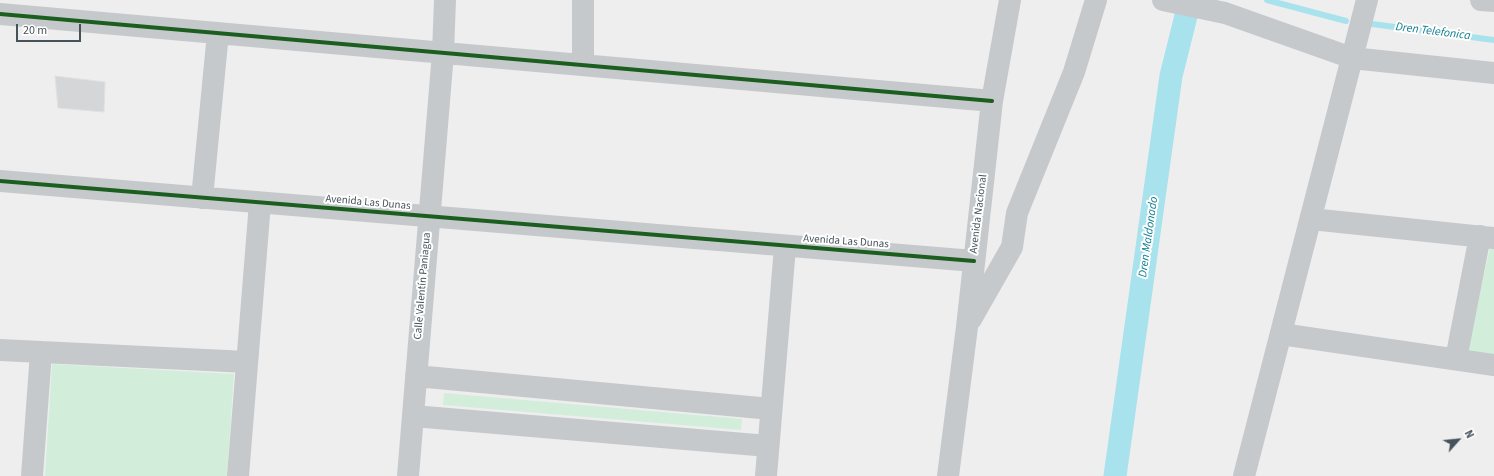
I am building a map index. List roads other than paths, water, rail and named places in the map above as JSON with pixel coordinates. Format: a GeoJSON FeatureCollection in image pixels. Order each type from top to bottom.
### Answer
{"type":"FeatureCollection","features":[{"type":"Feature","properties":{"kind":"street","name":"Calle Valentín Paniagua"},"geometry":{"type":"LineString","coordinates":[[408,476],[445,0]]}},
{"type":"Feature","properties":{"kind":"street"},"geometry":{"type":"LineString","coordinates":[[583,0],[583,65]]}},
{"type":"Feature","properties":{"kind":"street","name":"Avenida Nacional"},"geometry":{"type":"LineString","coordinates":[[948,476],[967,327],[992,101],[1010,0]]}},
{"type":"Feature","properties":{"kind":"street"},"geometry":{"type":"LineString","coordinates":[[967,327],[1012,247],[1017,213],[1074,72],[1096,0]]}},
{"type":"Feature","properties":{"kind":"street"},"geometry":{"type":"LineString","coordinates":[[1163,0],[1228,6],[1352,58],[1494,73]]}},
{"type":"Feature","properties":{"kind":"street"},"geometry":{"type":"LineString","coordinates":[[1244,476],[1312,219],[1367,0]]}},
{"type":"Feature","properties":{"kind":"street"},"geometry":{"type":"LineString","coordinates":[[1481,0],[1494,2]]}},
{"type":"Feature","properties":{"kind":"street"},"geometry":{"type":"LineString","coordinates":[[0,14],[992,101]]}},
{"type":"Feature","properties":{"kind":"street"},"geometry":{"type":"LineString","coordinates":[[202,198],[218,33]]}},
{"type":"Feature","properties":{"kind":"street","name":"Avenida Las Dunas"},"geometry":{"type":"LineString","coordinates":[[0,181],[974,262]]}},
{"type":"Feature","properties":{"kind":"street"},"geometry":{"type":"LineString","coordinates":[[238,476],[260,203]]}},
{"type":"Feature","properties":{"kind":"street"},"geometry":{"type":"LineString","coordinates":[[1312,219],[1487,237],[1456,359]]}},
{"type":"Feature","properties":{"kind":"street"},"geometry":{"type":"LineString","coordinates":[[766,476],[785,247]]}},
{"type":"Feature","properties":{"kind":"street"},"geometry":{"type":"LineString","coordinates":[[1281,334],[1494,365]]}},
{"type":"Feature","properties":{"kind":"street"},"geometry":{"type":"LineString","coordinates":[[0,350],[247,362]]}},
{"type":"Feature","properties":{"kind":"street"},"geometry":{"type":"LineString","coordinates":[[32,476],[41,352]]}},
{"type":"Feature","properties":{"kind":"street"},"geometry":{"type":"LineString","coordinates":[[416,376],[771,409]]}},
{"type":"Feature","properties":{"kind":"street"},"geometry":{"type":"LineString","coordinates":[[413,416],[768,446]]}},
{"type":"Feature","properties":{"kind":"waterway","name":"Dren Maldonado"},"geometry":{"type":"LineString","coordinates":[[1115,476],[1171,76],[1190,0]]}},
{"type":"Feature","properties":{"kind":"waterway","name":"Dren Telefonica"},"geometry":{"type":"LineString","coordinates":[[1267,0],[1346,21]]}},
{"type":"Feature","properties":{"kind":"waterway","name":"Dren Telefonica"},"geometry":{"type":"LineString","coordinates":[[1372,24],[1494,40]]}}]}
